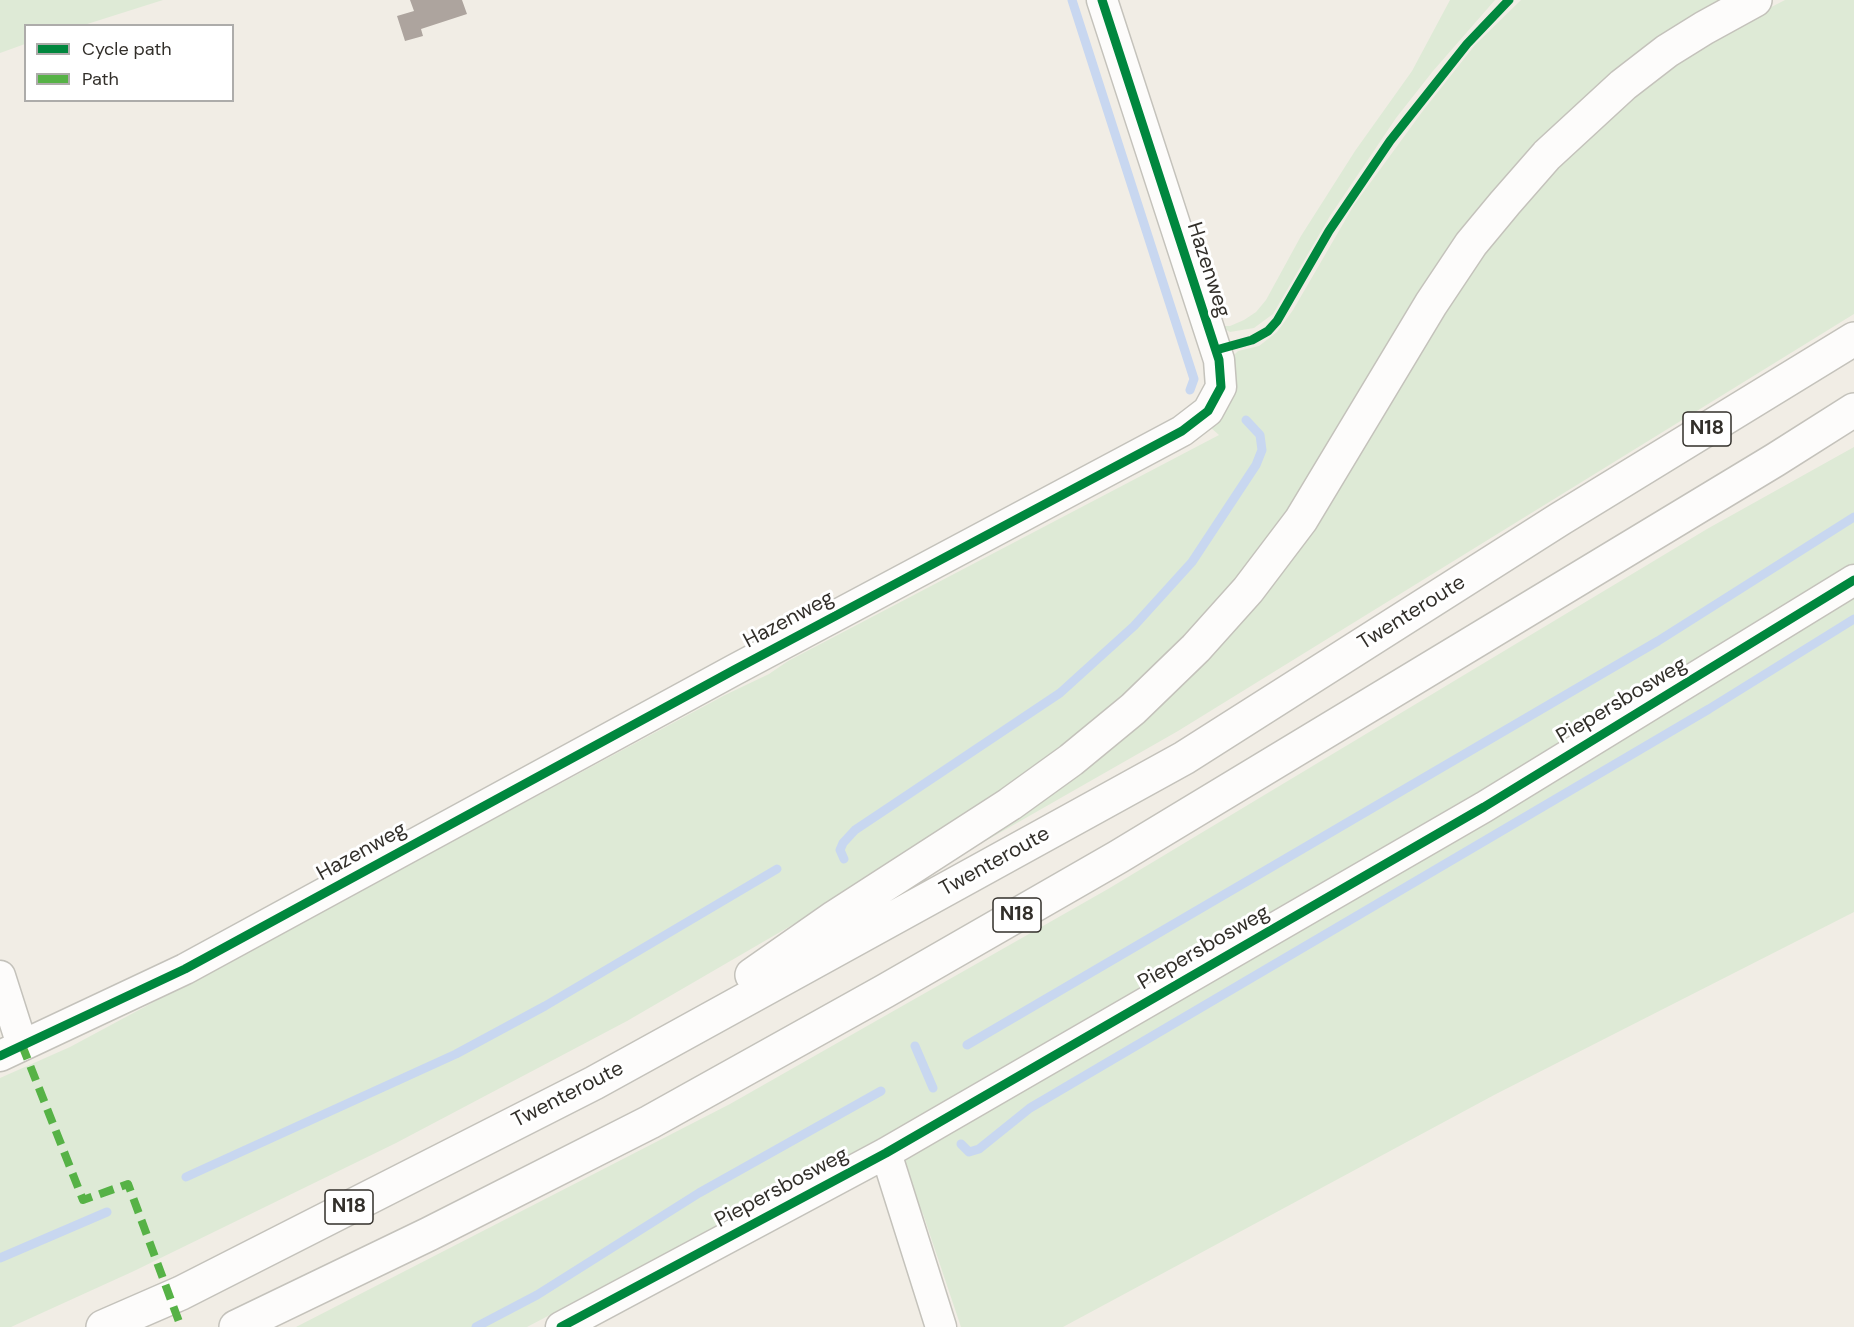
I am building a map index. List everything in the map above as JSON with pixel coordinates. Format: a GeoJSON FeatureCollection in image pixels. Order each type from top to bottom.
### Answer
{"type":"FeatureCollection","features":[{"type":"Feature","properties":{"kind":"highway","name":"N18"},"geometry":{"type":"LineString","coordinates":[[594,1083],[836,917],[1010,804],[1071,760],[1133,709],[1196,648],[1240,598],[1301,520],[1431,304],[1471,244],[1512,195],[1547,156],[1623,85],[1667,51],[1755,0]]}},
{"type":"Feature","properties":{"kind":"highway","name":"Twenteroute"},"geometry":{"type":"LineString","coordinates":[[103,1327],[181,1293],[594,1083],[1184,758],[1560,519],[1854,339]]}},
{"type":"Feature","properties":{"kind":"highway","name":"N18"},"geometry":{"type":"LineString","coordinates":[[236,1327],[429,1234],[650,1122],[885,991],[1129,851],[1854,410]]}},
{"type":"Feature","properties":{"kind":"street","name":"Hazenweg"},"geometry":{"type":"LineString","coordinates":[[11,1051],[185,969],[734,670],[1182,431],[1208,411],[1221,387],[1219,360],[1102,0]]}},
{"type":"Feature","properties":{"kind":"street","name":"Piepersbosweg"},"geometry":{"type":"LineString","coordinates":[[561,1327],[886,1152],[1484,807],[1854,580]]}},
{"type":"Feature","properties":{"kind":"street"},"geometry":{"type":"LineString","coordinates":[[0,976],[11,1051]]}},
{"type":"Feature","properties":{"kind":"street"},"geometry":{"type":"LineString","coordinates":[[886,1152],[941,1327]]}},
{"type":"Feature","properties":{"kind":"green space"},"geometry":{"type":"Polygon","coordinates":[[[0,0],[163,0],[87,24],[24,24],[24,44],[0,53],[0,0]]]}},
{"type":"Feature","properties":{"kind":"green space"},"geometry":{"type":"Polygon","coordinates":[[[1450,0],[1495,0],[1433,71],[1396,118],[1330,216],[1273,314],[1254,328],[1230,332],[1225,329],[1222,326],[1230,326],[1244,320],[1256,312],[1266,300],[1301,236],[1355,151],[1412,71],[1450,0]]]}},
{"type":"Feature","properties":{"kind":"green space"},"geometry":{"type":"Polygon","coordinates":[[[1521,0],[1737,0],[1581,110],[1277,533],[1190,638],[1078,740],[837,899],[627,1021],[396,1143],[134,1271],[11,1327],[0,1327],[0,1078],[70,1047],[725,695],[769,674],[788,661],[1219,435],[1210,427],[1232,357],[1238,351],[1259,346],[1277,332],[1293,310],[1354,205],[1422,112],[1475,45],[1521,0]]]}},
{"type":"Feature","properties":{"kind":"green space"},"geometry":{"type":"Polygon","coordinates":[[[1785,0],[1854,0],[1854,314],[1178,731],[868,908],[1140,719],[1538,180],[1652,81],[1702,46],[1785,0]]]}},
{"type":"Feature","properties":{"kind":"green space"},"geometry":{"type":"Polygon","coordinates":[[[1854,447],[1854,564],[1485,791],[879,1142],[527,1327],[296,1327],[730,1104],[1108,889],[1707,529],[1854,447]]]}},
{"type":"Feature","properties":{"kind":"green space"},"geometry":{"type":"Polygon","coordinates":[[[1854,590],[1854,912],[1496,1094],[1063,1327],[961,1327],[923,1214],[909,1186],[904,1170],[906,1155],[1854,590]]]}},
{"type":"Feature","properties":{"kind":"building"},"geometry":{"type":"Polygon","coordinates":[[[410,0],[462,0],[467,14],[421,29],[423,36],[405,41],[397,16],[414,11],[410,0]]]}},
{"type":"Feature","properties":{"kind":"waterway"},"geometry":{"type":"LineString","coordinates":[[1072,0],[1194,379],[1190,390]]}},
{"type":"Feature","properties":{"kind":"waterway"},"geometry":{"type":"LineString","coordinates":[[844,859],[840,850],[855,830],[1060,693],[1134,626],[1192,562],[1256,465],[1262,450],[1260,435],[1246,420]]}},
{"type":"Feature","properties":{"kind":"waterway"},"geometry":{"type":"LineString","coordinates":[[967,1045],[1658,641],[1854,517]]}},
{"type":"Feature","properties":{"kind":"waterway"},"geometry":{"type":"LineString","coordinates":[[961,1144],[969,1152],[979,1149],[1030,1108],[1709,709],[1854,619]]}},
{"type":"Feature","properties":{"kind":"waterway"},"geometry":{"type":"LineString","coordinates":[[186,1177],[456,1054],[545,1006],[777,869]]}},
{"type":"Feature","properties":{"kind":"waterway"},"geometry":{"type":"LineString","coordinates":[[915,1046],[933,1088]]}},
{"type":"Feature","properties":{"kind":"waterway"},"geometry":{"type":"LineString","coordinates":[[476,1327],[537,1295],[699,1193],[881,1091]]}},
{"type":"Feature","properties":{"kind":"waterway"},"geometry":{"type":"LineString","coordinates":[[0,1258],[107,1212]]}},
{"type":"Feature","properties":{"kind":"marked path"},"geometry":{"type":"LineString","coordinates":[[22,1045],[83,1200],[128,1184],[181,1327]]}},
{"type":"Feature","properties":{"kind":"cycle path"},"geometry":{"type":"LineString","coordinates":[[0,1056],[185,969],[734,670],[1182,431],[1208,411],[1221,387],[1219,360],[1102,0]]}},
{"type":"Feature","properties":{"kind":"cycle path"},"geometry":{"type":"LineString","coordinates":[[1216,350],[1252,340],[1268,331],[1277,321],[1329,231],[1390,141],[1467,44],[1509,0]]}},
{"type":"Feature","properties":{"kind":"cycle path"},"geometry":{"type":"LineString","coordinates":[[561,1327],[886,1153],[1484,807],[1854,580]]}}]}
